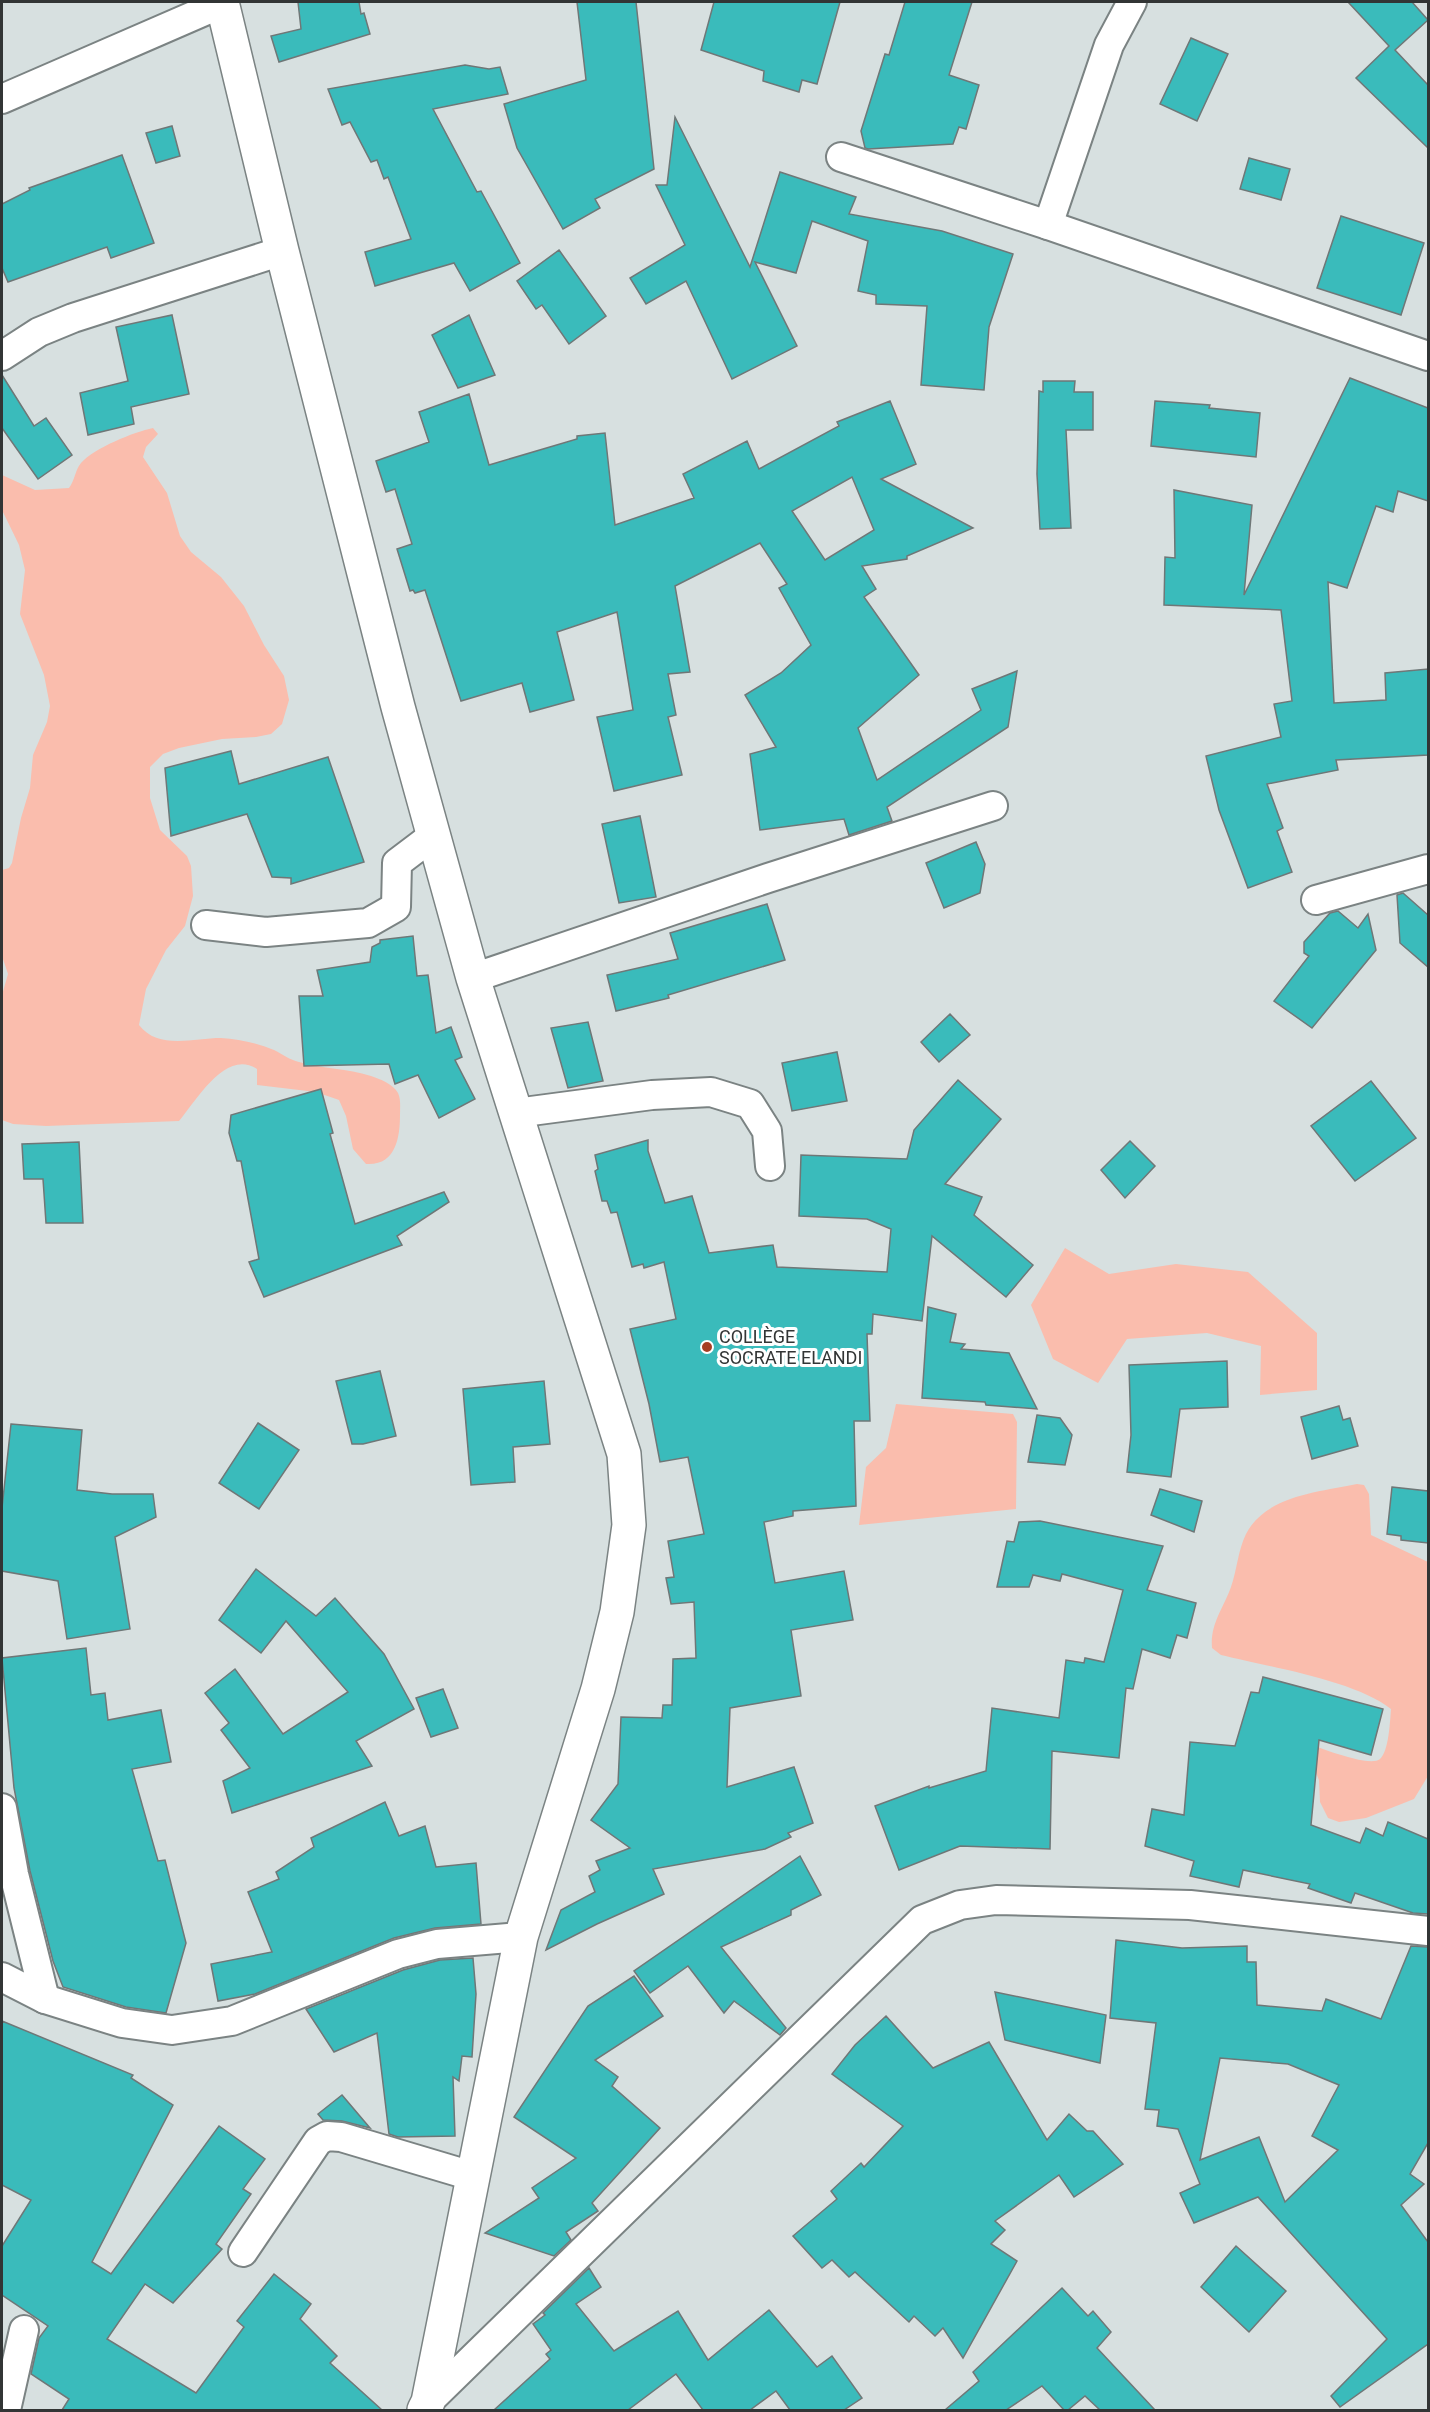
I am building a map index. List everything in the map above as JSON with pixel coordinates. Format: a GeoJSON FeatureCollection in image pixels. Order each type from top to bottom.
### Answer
{"type":"FeatureCollection","features":[{"type":"Feature","properties":{"kind":"main road"},"geometry":{"type":"LineString","coordinates":[[223,2],[282,251],[398,707],[473,978],[624,1454],[629,1525],[617,1612],[598,1689],[521,1937],[426,2406]]}},
{"type":"Feature","properties":{"kind":"street"},"geometry":{"type":"LineString","coordinates":[[2,99],[223,2]]}},
{"type":"Feature","properties":{"kind":"street"},"geometry":{"type":"LineString","coordinates":[[1048,225],[1109,45],[1132,2]]}},
{"type":"Feature","properties":{"kind":"street"},"geometry":{"type":"LineString","coordinates":[[841,157],[1048,225],[1428,356]]}},
{"type":"Feature","properties":{"kind":"street"},"geometry":{"type":"LineString","coordinates":[[2,356],[39,332],[73,318],[282,251]]}},
{"type":"Feature","properties":{"kind":"street"},"geometry":{"type":"LineString","coordinates":[[473,978],[768,878],[993,806]]}},
{"type":"Feature","properties":{"kind":"street"},"geometry":{"type":"LineString","coordinates":[[206,926],[266,932],[368,923],[396,907],[397,863],[434,835]]}},
{"type":"Feature","properties":{"kind":"street"},"geometry":{"type":"LineString","coordinates":[[1316,900],[1428,869]]}},
{"type":"Feature","properties":{"kind":"street"},"geometry":{"type":"LineString","coordinates":[[516,1113],[652,1095],[711,1092],[750,1104],[768,1131],[770,1166]]}},
{"type":"Feature","properties":{"kind":"street"},"geometry":{"type":"LineString","coordinates":[[2,1808],[14,1874],[45,1999]]}},
{"type":"Feature","properties":{"kind":"street"},"geometry":{"type":"LineString","coordinates":[[426,2406],[922,1920],[960,1905],[996,1900],[1190,1905],[1428,1931]]}},
{"type":"Feature","properties":{"kind":"street"},"geometry":{"type":"LineString","coordinates":[[2,1977],[45,1999],[122,2023],[172,2030],[232,2021],[398,1954],[437,1944],[521,1937]]}},
{"type":"Feature","properties":{"kind":"street"},"geometry":{"type":"LineString","coordinates":[[243,2252],[318,2141],[327,2136],[472,2176]]}},
{"type":"Feature","properties":{"kind":"street"},"geometry":{"type":"LineString","coordinates":[[6,2410],[24,2330]]}},
{"type":"Feature","properties":{"kind":"shaded area"},"geometry":{"type":"Polygon","coordinates":[[[153,428],[158,434],[146,447],[143,457],[167,493],[180,536],[191,552],[221,577],[244,606],[264,645],[284,676],[289,700],[282,724],[271,734],[222,739],[179,748],[163,754],[150,767],[150,798],[160,830],[187,856],[191,866],[193,896],[185,926],[166,950],[146,989],[139,1025],[156,1038],[177,1041],[221,1038],[241,1040],[274,1050],[296,1061],[362,1073],[386,1082],[399,1095],[399,1132],[390,1155],[376,1163],[366,1164],[353,1149],[346,1116],[339,1100],[316,1092],[257,1085],[257,1069],[245,1064],[234,1065],[223,1071],[203,1090],[179,1121],[46,1126],[13,1124],[2,1120],[2,995],[8,974],[2,956],[2,870],[9,868],[12,863],[30,788],[33,755],[47,722],[50,706],[44,675],[20,614],[25,570],[19,545],[2,510],[2,475],[35,490],[69,488],[79,466],[87,457],[115,441],[153,428]]]}},
{"type":"Feature","properties":{"kind":"shaded area"},"geometry":{"type":"Polygon","coordinates":[[[1065,1248],[1109,1274],[1176,1264],[1248,1272],[1317,1333],[1317,1390],[1260,1395],[1261,1346],[1207,1333],[1127,1339],[1098,1383],[1053,1359],[1031,1305],[1065,1248]]]}},
{"type":"Feature","properties":{"kind":"shaded area"},"geometry":{"type":"Polygon","coordinates":[[[896,1404],[1013,1414],[1017,1422],[1016,1509],[859,1525],[866,1467],[886,1448],[896,1404]]]}},
{"type":"Feature","properties":{"kind":"shaded area"},"geometry":{"type":"Polygon","coordinates":[[[1357,1484],[1364,1485],[1369,1494],[1371,1535],[1428,1562],[1428,1776],[1414,1799],[1366,1818],[1339,1822],[1328,1818],[1320,1802],[1319,1780],[1316,1773],[1286,1755],[1302,1741],[1354,1759],[1374,1761],[1380,1759],[1387,1743],[1391,1709],[1356,1690],[1334,1682],[1221,1655],[1212,1648],[1212,1639],[1215,1624],[1231,1587],[1243,1540],[1255,1521],[1280,1503],[1295,1497],[1357,1484]]]}},
{"type":"Feature","properties":{"kind":"building"},"geometry":{"type":"Polygon","coordinates":[[[298,2],[359,2],[361,14],[364,13],[370,34],[279,62],[271,36],[301,29],[298,2]]]}},
{"type":"Feature","properties":{"kind":"building"},"geometry":{"type":"Polygon","coordinates":[[[577,2],[636,2],[654,169],[595,199],[600,208],[563,229],[517,148],[504,104],[586,80],[577,2]]]}},
{"type":"Feature","properties":{"kind":"building"},"geometry":{"type":"Polygon","coordinates":[[[714,2],[840,2],[817,84],[802,80],[799,92],[763,81],[764,71],[701,50],[714,2]]]}},
{"type":"Feature","properties":{"kind":"building"},"geometry":{"type":"Polygon","coordinates":[[[905,2],[972,2],[949,75],[979,85],[966,129],[959,127],[953,144],[868,149],[865,148],[861,131],[885,54],[889,55],[905,2]]]}},
{"type":"Feature","properties":{"kind":"building"},"geometry":{"type":"Polygon","coordinates":[[[1348,2],[1412,2],[1428,20],[1395,50],[1428,85],[1428,148],[1356,78],[1389,46],[1348,2]]]}},
{"type":"Feature","properties":{"kind":"building"},"geometry":{"type":"Polygon","coordinates":[[[1191,38],[1228,54],[1197,121],[1160,104],[1191,38]]]}},
{"type":"Feature","properties":{"kind":"building"},"geometry":{"type":"Polygon","coordinates":[[[465,65],[489,69],[500,67],[508,94],[433,109],[477,192],[481,191],[520,263],[470,291],[454,263],[375,286],[365,252],[411,239],[388,177],[384,179],[377,160],[371,162],[350,122],[342,125],[328,89],[465,65]]]}},
{"type":"Feature","properties":{"kind":"building"},"geometry":{"type":"Polygon","coordinates":[[[675,117],[750,267],[780,172],[856,197],[849,214],[942,231],[1013,254],[989,327],[984,390],[921,385],[927,306],[876,304],[876,295],[858,291],[868,241],[812,221],[796,273],[755,262],[797,346],[732,379],[686,281],[646,304],[630,278],[685,245],[656,185],[667,185],[675,117]]]}},
{"type":"Feature","properties":{"kind":"building"},"geometry":{"type":"Polygon","coordinates":[[[172,126],[180,156],[156,163],[146,133],[172,126]]]}},
{"type":"Feature","properties":{"kind":"building"},"geometry":{"type":"Polygon","coordinates":[[[122,155],[154,243],[111,258],[107,247],[8,282],[2,268],[2,204],[30,190],[29,188],[122,155]]]}},
{"type":"Feature","properties":{"kind":"building"},"geometry":{"type":"Polygon","coordinates":[[[1249,158],[1290,169],[1281,200],[1240,189],[1249,158]]]}},
{"type":"Feature","properties":{"kind":"building"},"geometry":{"type":"Polygon","coordinates":[[[1341,216],[1424,243],[1401,315],[1317,288],[1341,216]]]}},
{"type":"Feature","properties":{"kind":"building"},"geometry":{"type":"Polygon","coordinates":[[[559,250],[606,316],[569,344],[542,305],[536,309],[517,281],[559,250]]]}},
{"type":"Feature","properties":{"kind":"building"},"geometry":{"type":"Polygon","coordinates":[[[172,315],[189,394],[131,407],[134,424],[88,435],[80,393],[128,381],[116,327],[172,315]]]}},
{"type":"Feature","properties":{"kind":"building"},"geometry":{"type":"Polygon","coordinates":[[[469,315],[495,375],[458,388],[432,335],[469,315]]]}},
{"type":"Feature","properties":{"kind":"building"},"geometry":{"type":"Polygon","coordinates":[[[2,375],[34,426],[46,418],[72,455],[38,479],[2,428],[2,375]]]}},
{"type":"Feature","properties":{"kind":"building"},"geometry":{"type":"Polygon","coordinates":[[[1350,378],[1428,408],[1428,501],[1398,491],[1393,512],[1376,506],[1347,588],[1328,582],[1334,703],[1386,700],[1385,673],[1428,669],[1428,755],[1336,760],[1338,770],[1267,784],[1283,828],[1277,831],[1292,872],[1248,888],[1219,810],[1206,756],[1281,737],[1274,704],[1292,701],[1281,610],[1164,605],[1165,557],[1175,558],[1174,490],[1252,505],[1244,595],[1350,378]]]}},
{"type":"Feature","properties":{"kind":"building"},"geometry":{"type":"Polygon","coordinates":[[[1043,381],[1075,381],[1074,392],[1093,392],[1093,430],[1066,430],[1071,528],[1040,529],[1037,474],[1039,391],[1043,392],[1043,381]]]}},
{"type":"Feature","properties":{"kind":"building"},"geometry":{"type":"Polygon","coordinates":[[[469,394],[489,465],[577,439],[577,436],[605,433],[615,525],[694,498],[683,474],[747,441],[759,469],[839,426],[837,422],[890,401],[916,464],[881,479],[973,528],[907,556],[907,559],[862,566],[876,589],[864,597],[919,675],[858,728],[877,780],[981,710],[972,689],[1017,671],[1008,727],[887,807],[892,821],[849,835],[844,819],[760,830],[750,754],[776,747],[745,695],[781,673],[811,645],[779,588],[787,584],[760,543],[675,586],[690,672],[668,674],[676,715],[668,717],[682,775],[614,791],[597,717],[633,710],[617,612],[557,632],[574,700],[530,712],[522,683],[461,701],[425,590],[415,593],[413,590],[410,591],[397,549],[412,544],[395,489],[386,492],[376,461],[429,442],[419,412],[469,394]],[[852,477],[792,511],[825,560],[874,530],[852,477]]]}},
{"type":"Feature","properties":{"kind":"building"},"geometry":{"type":"Polygon","coordinates":[[[1155,401],[1210,405],[1209,408],[1260,413],[1256,457],[1151,446],[1155,401]]]}},
{"type":"Feature","properties":{"kind":"building"},"geometry":{"type":"Polygon","coordinates":[[[231,751],[239,784],[328,757],[364,862],[291,884],[291,878],[272,877],[247,814],[171,836],[165,768],[231,751]]]}},
{"type":"Feature","properties":{"kind":"building"},"geometry":{"type":"Polygon","coordinates":[[[640,816],[656,897],[619,903],[602,824],[640,816]]]}},
{"type":"Feature","properties":{"kind":"building"},"geometry":{"type":"Polygon","coordinates":[[[976,842],[985,864],[980,893],[944,908],[926,863],[976,842]]]}},
{"type":"Feature","properties":{"kind":"building"},"geometry":{"type":"Polygon","coordinates":[[[1403,893],[1428,915],[1428,967],[1400,943],[1397,895],[1403,893]]]}},
{"type":"Feature","properties":{"kind":"building"},"geometry":{"type":"Polygon","coordinates":[[[767,904],[785,960],[668,995],[669,998],[616,1011],[607,975],[678,959],[670,933],[767,904]]]}},
{"type":"Feature","properties":{"kind":"building"},"geometry":{"type":"Polygon","coordinates":[[[1338,911],[1358,928],[1368,914],[1376,950],[1312,1028],[1274,1001],[1309,956],[1304,953],[1304,942],[1330,913],[1338,911]]]}},
{"type":"Feature","properties":{"kind":"building"},"geometry":{"type":"Polygon","coordinates":[[[413,936],[417,976],[428,975],[436,1033],[451,1027],[462,1057],[455,1060],[475,1099],[439,1118],[418,1075],[395,1084],[389,1064],[304,1066],[299,996],[323,996],[317,970],[370,962],[372,947],[380,943],[380,940],[413,936]]]}},
{"type":"Feature","properties":{"kind":"building"},"geometry":{"type":"Polygon","coordinates":[[[950,1014],[970,1035],[939,1062],[921,1042],[950,1014]]]}},
{"type":"Feature","properties":{"kind":"building"},"geometry":{"type":"Polygon","coordinates":[[[588,1022],[603,1081],[568,1088],[551,1028],[588,1022]]]}},
{"type":"Feature","properties":{"kind":"building"},"geometry":{"type":"Polygon","coordinates":[[[837,1052],[847,1101],[792,1111],[782,1063],[837,1052]]]}},
{"type":"Feature","properties":{"kind":"building"},"geometry":{"type":"Polygon","coordinates":[[[958,1080],[1001,1119],[945,1184],[982,1197],[974,1215],[1033,1265],[1006,1297],[932,1236],[922,1321],[873,1314],[872,1334],[867,1334],[870,1421],[854,1421],[856,1506],[793,1511],[793,1516],[764,1522],[775,1583],[844,1571],[853,1620],[791,1630],[801,1696],[730,1708],[727,1787],[794,1767],[813,1823],[788,1833],[791,1837],[765,1849],[653,1869],[664,1894],[546,1950],[561,1910],[595,1892],[589,1876],[600,1870],[596,1861],[630,1848],[591,1820],[618,1784],[621,1717],[662,1718],[663,1705],[672,1705],[673,1659],[696,1658],[694,1602],[671,1604],[666,1578],[674,1577],[668,1541],[704,1534],[688,1457],[660,1462],[649,1404],[630,1329],[676,1319],[664,1262],[644,1268],[643,1264],[632,1267],[617,1212],[611,1213],[607,1201],[602,1201],[595,1171],[598,1169],[595,1155],[648,1140],[648,1151],[665,1203],[692,1196],[709,1253],[773,1245],[777,1267],[887,1272],[891,1229],[867,1219],[799,1216],[801,1155],[907,1159],[914,1130],[958,1080]]]}},
{"type":"Feature","properties":{"kind":"building"},"geometry":{"type":"Polygon","coordinates":[[[1371,1081],[1416,1138],[1355,1181],[1311,1126],[1371,1081]]]}},
{"type":"Feature","properties":{"kind":"building"},"geometry":{"type":"Polygon","coordinates":[[[321,1089],[333,1133],[330,1134],[355,1224],[444,1192],[449,1202],[397,1236],[402,1245],[264,1297],[249,1262],[259,1259],[241,1161],[237,1161],[229,1133],[231,1115],[321,1089]]]}},
{"type":"Feature","properties":{"kind":"building"},"geometry":{"type":"Polygon","coordinates":[[[1130,1141],[1155,1166],[1125,1198],[1101,1170],[1130,1141]]]}},
{"type":"Feature","properties":{"kind":"building"},"geometry":{"type":"Polygon","coordinates":[[[79,1142],[83,1223],[46,1223],[43,1179],[24,1179],[22,1144],[79,1142]]]}},
{"type":"Feature","properties":{"kind":"building"},"geometry":{"type":"Polygon","coordinates":[[[928,1307],[956,1314],[950,1342],[965,1344],[961,1349],[1009,1353],[1037,1409],[986,1405],[985,1402],[922,1398],[928,1307]]]}},
{"type":"Feature","properties":{"kind":"building"},"geometry":{"type":"Polygon","coordinates":[[[1227,1361],[1228,1407],[1180,1409],[1171,1477],[1127,1472],[1131,1435],[1129,1365],[1227,1361]]]}},
{"type":"Feature","properties":{"kind":"building"},"geometry":{"type":"Polygon","coordinates":[[[380,1371],[396,1436],[363,1444],[352,1444],[336,1381],[380,1371]]]}},
{"type":"Feature","properties":{"kind":"building"},"geometry":{"type":"Polygon","coordinates":[[[544,1381],[550,1444],[513,1447],[515,1482],[471,1485],[463,1389],[544,1381]]]}},
{"type":"Feature","properties":{"kind":"building"},"geometry":{"type":"Polygon","coordinates":[[[1339,1406],[1343,1420],[1350,1418],[1358,1446],[1312,1459],[1301,1417],[1339,1406]]]}},
{"type":"Feature","properties":{"kind":"building"},"geometry":{"type":"Polygon","coordinates":[[[1037,1415],[1060,1418],[1072,1435],[1065,1465],[1028,1462],[1037,1415]]]}},
{"type":"Feature","properties":{"kind":"building"},"geometry":{"type":"Polygon","coordinates":[[[258,1423],[299,1450],[259,1509],[219,1483],[258,1423]]]}},
{"type":"Feature","properties":{"kind":"building"},"geometry":{"type":"Polygon","coordinates":[[[11,1424],[82,1430],[77,1490],[112,1494],[153,1494],[156,1517],[115,1537],[130,1629],[67,1639],[58,1581],[2,1571],[2,1508],[11,1424]]]}},
{"type":"Feature","properties":{"kind":"building"},"geometry":{"type":"Polygon","coordinates":[[[1392,1487],[1428,1491],[1428,1543],[1401,1540],[1401,1536],[1387,1534],[1392,1487]]]}},
{"type":"Feature","properties":{"kind":"building"},"geometry":{"type":"Polygon","coordinates":[[[1160,1489],[1202,1501],[1194,1532],[1151,1515],[1160,1489]]]}},
{"type":"Feature","properties":{"kind":"building"},"geometry":{"type":"Polygon","coordinates":[[[1040,1521],[1163,1546],[1147,1590],[1196,1603],[1187,1638],[1177,1635],[1170,1658],[1142,1649],[1133,1689],[1126,1688],[1119,1758],[1052,1751],[1050,1849],[960,1846],[899,1870],[875,1806],[929,1786],[929,1788],[986,1771],[992,1708],[1059,1718],[1066,1660],[1084,1663],[1085,1658],[1104,1662],[1123,1590],[1062,1574],[1060,1581],[1033,1575],[1029,1587],[997,1587],[1007,1541],[1014,1542],[1019,1522],[1040,1521]]]}},
{"type":"Feature","properties":{"kind":"building"},"geometry":{"type":"Polygon","coordinates":[[[256,1569],[316,1616],[335,1598],[384,1654],[414,1709],[356,1741],[372,1766],[232,1813],[223,1781],[250,1768],[221,1730],[229,1723],[205,1693],[235,1669],[283,1734],[348,1692],[286,1621],[261,1653],[219,1620],[256,1569]]]}},
{"type":"Feature","properties":{"kind":"building"},"geometry":{"type":"Polygon","coordinates":[[[86,1648],[91,1695],[105,1693],[108,1720],[161,1710],[171,1762],[132,1769],[158,1861],[165,1860],[186,1943],[166,2013],[126,2007],[63,1987],[53,1961],[30,1871],[14,1788],[2,1658],[86,1648]]]}},
{"type":"Feature","properties":{"kind":"building"},"geometry":{"type":"Polygon","coordinates":[[[1263,1677],[1383,1709],[1371,1755],[1319,1740],[1311,1825],[1360,1843],[1366,1828],[1383,1836],[1388,1822],[1428,1839],[1428,1914],[1413,1913],[1355,1893],[1351,1903],[1308,1888],[1310,1884],[1243,1870],[1239,1887],[1190,1876],[1194,1861],[1145,1846],[1152,1809],[1184,1815],[1190,1742],[1235,1746],[1251,1692],[1259,1693],[1263,1677]]]}},
{"type":"Feature","properties":{"kind":"building"},"geometry":{"type":"Polygon","coordinates":[[[443,1689],[458,1728],[431,1737],[416,1698],[443,1689]]]}},
{"type":"Feature","properties":{"kind":"building"},"geometry":{"type":"Polygon","coordinates":[[[385,1802],[399,1836],[425,1826],[436,1867],[476,1863],[481,1924],[435,1928],[394,1938],[255,1994],[218,2001],[211,1964],[272,1952],[248,1892],[279,1879],[276,1872],[314,1847],[311,1838],[385,1802]]]}},
{"type":"Feature","properties":{"kind":"building"},"geometry":{"type":"Polygon","coordinates":[[[800,1856],[821,1895],[791,1910],[791,1915],[721,1947],[786,2028],[780,2035],[734,2001],[724,2013],[688,1966],[650,1993],[634,1971],[800,1856]]]}},
{"type":"Feature","properties":{"kind":"building"},"geometry":{"type":"Polygon","coordinates":[[[1116,1940],[1182,1948],[1247,1946],[1247,1962],[1256,1962],[1257,2005],[1322,2011],[1326,1999],[1381,2019],[1411,1946],[1428,1947],[1428,2143],[1410,2174],[1424,2184],[1401,2205],[1428,2242],[1428,2344],[1340,2407],[1331,2396],[1387,2339],[1258,2197],[1194,2223],[1180,2193],[1200,2184],[1178,2129],[1157,2126],[1159,2110],[1145,2109],[1156,2023],[1110,2018],[1116,1940]],[[1220,2058],[1200,2160],[1259,2137],[1285,2202],[1338,2150],[1312,2136],[1339,2085],[1288,2064],[1220,2058]]]}},
{"type":"Feature","properties":{"kind":"building"},"geometry":{"type":"Polygon","coordinates":[[[473,1958],[476,1994],[472,2057],[462,2056],[459,2081],[453,2077],[455,2136],[398,2137],[389,2134],[377,2033],[334,2052],[306,2009],[403,1970],[440,1960],[473,1958]]]}},
{"type":"Feature","properties":{"kind":"building"},"geometry":{"type":"Polygon","coordinates":[[[634,1976],[663,2016],[595,2060],[618,2077],[612,2086],[660,2128],[592,2203],[598,2211],[566,2232],[571,2240],[554,2256],[485,2233],[539,2198],[532,2188],[576,2158],[514,2117],[588,2006],[634,1976]]]}},
{"type":"Feature","properties":{"kind":"building"},"geometry":{"type":"Polygon","coordinates":[[[995,1992],[1106,2015],[1100,2063],[1005,2040],[995,1992]]]}},
{"type":"Feature","properties":{"kind":"building"},"geometry":{"type":"Polygon","coordinates":[[[886,2016],[933,2068],[989,2042],[1047,2140],[1069,2114],[1087,2131],[1093,2131],[1123,2164],[1074,2197],[1059,2175],[995,2221],[1005,2230],[991,2244],[1017,2261],[963,2358],[943,2328],[935,2336],[914,2316],[909,2322],[855,2272],[849,2277],[832,2260],[822,2268],[793,2236],[837,2199],[831,2191],[861,2163],[864,2167],[903,2126],[832,2074],[855,2045],[886,2016]]]}},
{"type":"Feature","properties":{"kind":"building"},"geometry":{"type":"Polygon","coordinates":[[[2,2021],[133,2075],[131,2078],[173,2105],[92,2262],[111,2274],[219,2126],[265,2159],[243,2189],[251,2194],[216,2244],[222,2249],[173,2303],[145,2284],[107,2339],[196,2393],[244,2327],[237,2321],[274,2274],[311,2304],[300,2319],[337,2356],[330,2363],[382,2410],[62,2410],[69,2399],[31,2374],[39,2338],[48,2326],[2,2295],[2,2246],[31,2200],[2,2185],[2,2021]]]}},
{"type":"Feature","properties":{"kind":"building"},"geometry":{"type":"Polygon","coordinates":[[[342,2095],[370,2128],[342,2121],[323,2120],[318,2114],[342,2095]]]}},
{"type":"Feature","properties":{"kind":"building"},"geometry":{"type":"Polygon","coordinates":[[[1236,2246],[1286,2291],[1249,2332],[1201,2287],[1236,2246]]]}},
{"type":"Feature","properties":{"kind":"building"},"geometry":{"type":"Polygon","coordinates":[[[589,2268],[601,2287],[576,2304],[614,2351],[678,2311],[708,2360],[769,2310],[817,2367],[832,2356],[862,2398],[844,2410],[790,2410],[776,2391],[750,2410],[703,2410],[676,2374],[628,2410],[494,2410],[550,2359],[546,2354],[551,2350],[533,2324],[545,2315],[543,2313],[589,2268]]]}},
{"type":"Feature","properties":{"kind":"building"},"geometry":{"type":"Polygon","coordinates":[[[1062,2288],[1088,2316],[1093,2311],[1111,2332],[1097,2348],[1155,2410],[1100,2410],[1085,2396],[1068,2410],[1064,2410],[1042,2386],[1006,2410],[945,2410],[979,2381],[973,2372],[1062,2288]]]}},
{"type":"Feature","properties":{"kind":"place","name":"COLLÈGE SOCRATE ELANDI"},"geometry":{"type":"Point","coordinates":[707,1347]}}]}
